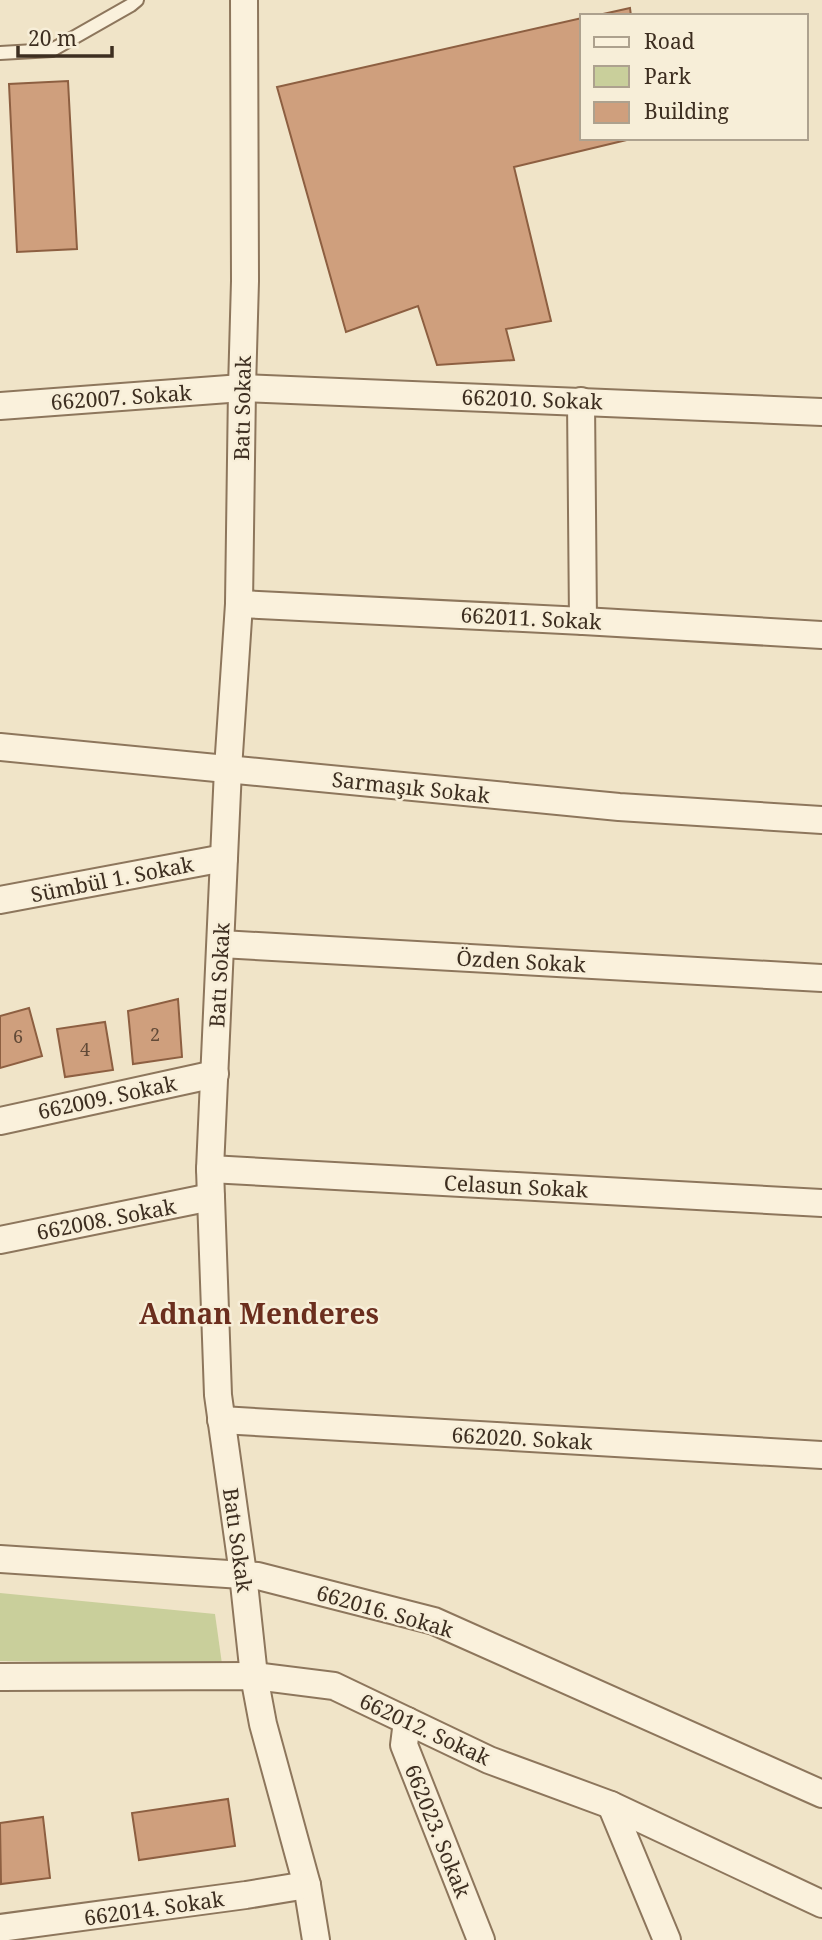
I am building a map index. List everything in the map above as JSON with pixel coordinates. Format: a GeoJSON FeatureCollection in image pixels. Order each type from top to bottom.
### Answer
{"type":"FeatureCollection","features":[{"type":"Feature","properties":{"kind":"street","name":"Batı Sokak"},"geometry":{"type":"LineString","coordinates":[[244,0],[245,281],[239,604],[228,769],[210,1169],[218,1395],[254,1676],[264,1724],[307,1885],[316,1940]]}},
{"type":"Feature","properties":{"kind":"street","name":"662010. Sokak"},"geometry":{"type":"LineString","coordinates":[[242,388],[822,412]]}},
{"type":"Feature","properties":{"kind":"street","name":"662007. Sokak"},"geometry":{"type":"LineString","coordinates":[[0,405],[242,388]]}},
{"type":"Feature","properties":{"kind":"street"},"geometry":{"type":"LineString","coordinates":[[582,401],[583,621]]}},
{"type":"Feature","properties":{"kind":"street","name":"662011. Sokak"},"geometry":{"type":"LineString","coordinates":[[239,604],[822,635]]}},
{"type":"Feature","properties":{"kind":"street","name":"Sarmaşık Sokak"},"geometry":{"type":"LineString","coordinates":[[0,747],[619,807],[822,820]]}},
{"type":"Feature","properties":{"kind":"street","name":"Sümbül 1. Sokak"},"geometry":{"type":"LineString","coordinates":[[0,900],[224,858]]}},
{"type":"Feature","properties":{"kind":"street","name":"Özden Sokak"},"geometry":{"type":"LineString","coordinates":[[221,944],[822,978]]}},
{"type":"Feature","properties":{"kind":"street","name":"662009. Sokak"},"geometry":{"type":"LineString","coordinates":[[0,1121],[215,1074]]}},
{"type":"Feature","properties":{"kind":"street","name":"Celasun Sokak"},"geometry":{"type":"LineString","coordinates":[[210,1169],[822,1203]]}},
{"type":"Feature","properties":{"kind":"street","name":"662008. Sokak"},"geometry":{"type":"LineString","coordinates":[[0,1240],[211,1197]]}},
{"type":"Feature","properties":{"kind":"street","name":"662020. Sokak"},"geometry":{"type":"LineString","coordinates":[[221,1420],[822,1455]]}},
{"type":"Feature","properties":{"kind":"street","name":"662016. Sokak"},"geometry":{"type":"LineString","coordinates":[[0,1559],[258,1576],[434,1621],[822,1794]]}},
{"type":"Feature","properties":{"kind":"street","name":"662012. Sokak"},"geometry":{"type":"LineString","coordinates":[[0,1676],[254,1676],[334,1686],[489,1760],[611,1805],[822,1904]]}},
{"type":"Feature","properties":{"kind":"street","name":"662023. Sokak"},"geometry":{"type":"LineString","coordinates":[[407,1721],[404,1745],[481,1940]]}},
{"type":"Feature","properties":{"kind":"street"},"geometry":{"type":"LineString","coordinates":[[611,1805],[667,1940]]}},
{"type":"Feature","properties":{"kind":"street","name":"662014. Sokak"},"geometry":{"type":"LineString","coordinates":[[0,1928],[307,1885]]}},
{"type":"Feature","properties":{"kind":"lane"},"geometry":{"type":"LineString","coordinates":[[0,53],[52,50],[137,0]]}},
{"type":"Feature","properties":{"kind":"green space"},"geometry":{"type":"Polygon","coordinates":[[[0,1593],[215,1614],[222,1664],[0,1661],[0,1593]]]}},
{"type":"Feature","properties":{"kind":"building"},"geometry":{"type":"Polygon","coordinates":[[[630,8],[631,14],[603,14],[630,8]]]}},
{"type":"Feature","properties":{"kind":"building"},"geometry":{"type":"Polygon","coordinates":[[[580,18],[580,140],[627,140],[514,167],[551,321],[506,329],[514,360],[437,365],[418,306],[346,332],[277,87],[580,18]]]}},
{"type":"Feature","properties":{"kind":"building"},"geometry":{"type":"Polygon","coordinates":[[[68,81],[77,249],[17,252],[9,84],[68,81]]]}},
{"type":"Feature","properties":{"kind":"building"},"geometry":{"type":"Polygon","coordinates":[[[178,999],[182,1057],[133,1064],[128,1011],[178,999]]]}},
{"type":"Feature","properties":{"kind":"building"},"geometry":{"type":"Polygon","coordinates":[[[29,1008],[42,1056],[0,1068],[0,1016],[29,1008]]]}},
{"type":"Feature","properties":{"kind":"building"},"geometry":{"type":"Polygon","coordinates":[[[105,1022],[113,1070],[65,1077],[57,1029],[105,1022]]]}},
{"type":"Feature","properties":{"kind":"building"},"geometry":{"type":"Polygon","coordinates":[[[228,1799],[235,1846],[139,1860],[132,1813],[228,1799]]]}},
{"type":"Feature","properties":{"kind":"building"},"geometry":{"type":"Polygon","coordinates":[[[43,1817],[50,1878],[1,1884],[0,1823],[43,1817]]]}},
{"type":"Feature","properties":{"kind":"district","name":"Adnan Menderes"},"geometry":{"type":"Point","coordinates":[259,1313]}}]}
